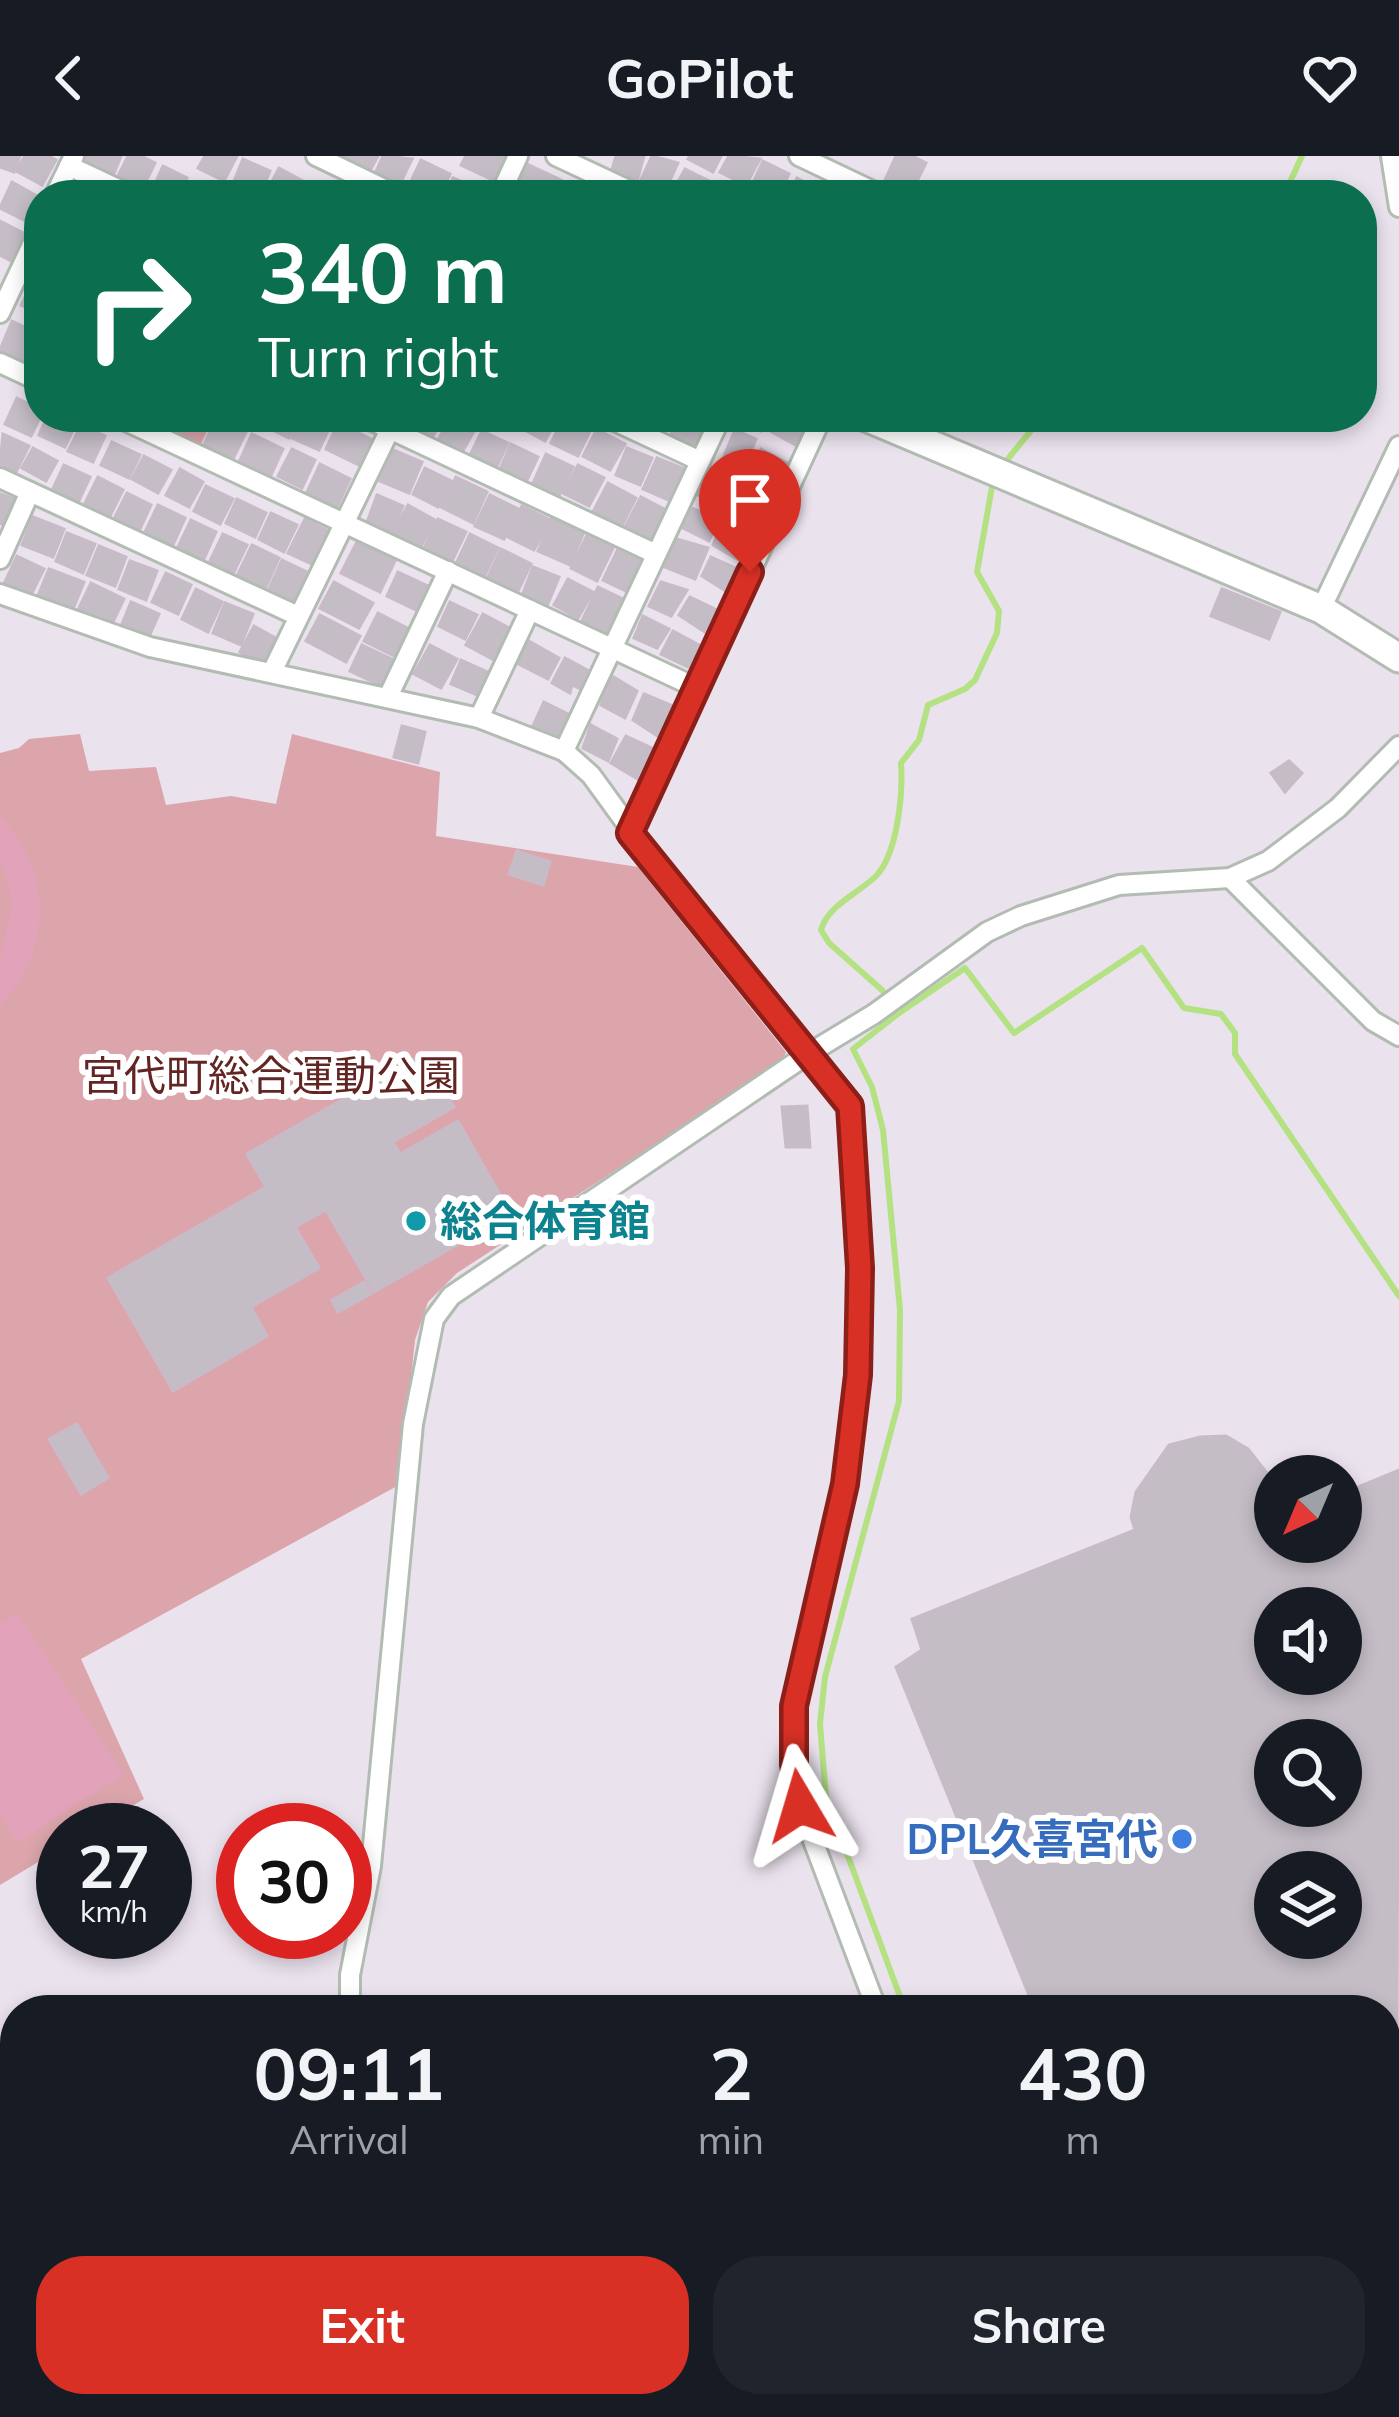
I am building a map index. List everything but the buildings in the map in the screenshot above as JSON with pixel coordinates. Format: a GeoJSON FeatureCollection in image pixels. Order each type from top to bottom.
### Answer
{"type":"FeatureCollection","features":[{"type":"Feature","properties":{"kind":"street"},"geometry":{"type":"LineString","coordinates":[[316,156],[366,180]]}},
{"type":"Feature","properties":{"kind":"street"},"geometry":{"type":"LineString","coordinates":[[556,156],[607,180]]}},
{"type":"Feature","properties":{"kind":"street"},"geometry":{"type":"LineString","coordinates":[[800,156],[850,180]]}},
{"type":"Feature","properties":{"kind":"street"},"geometry":{"type":"LineString","coordinates":[[1390,156],[1399,207]]}},
{"type":"Feature","properties":{"kind":"street"},"geometry":{"type":"LineString","coordinates":[[71,161],[105,180]]}},
{"type":"Feature","properties":{"kind":"street"},"geometry":{"type":"LineString","coordinates":[[0,313],[24,274]]}},
{"type":"Feature","properties":{"kind":"street"},"geometry":{"type":"LineString","coordinates":[[149,432],[697,688]]}},
{"type":"Feature","properties":{"kind":"street"},"geometry":{"type":"LineString","coordinates":[[272,672],[389,432]]}},
{"type":"Feature","properties":{"kind":"street"},"geometry":{"type":"LineString","coordinates":[[411,432],[656,554]]}},
{"type":"Feature","properties":{"kind":"street"},"geometry":{"type":"LineString","coordinates":[[638,432],[700,461]]}},
{"type":"Feature","properties":{"kind":"street"},"geometry":{"type":"LineString","coordinates":[[564,751],[714,432]]}},
{"type":"Feature","properties":{"kind":"street"},"geometry":{"type":"LineString","coordinates":[[630,833],[815,432]]}},
{"type":"Feature","properties":{"kind":"street"},"geometry":{"type":"LineString","coordinates":[[902,432],[1322,609],[1399,658]]}},
{"type":"Feature","properties":{"kind":"street"},"geometry":{"type":"LineString","coordinates":[[1322,609],[1399,446]]}},
{"type":"Feature","properties":{"kind":"street"},"geometry":{"type":"LineString","coordinates":[[0,478],[298,616]]}},
{"type":"Feature","properties":{"kind":"street"},"geometry":{"type":"LineString","coordinates":[[0,559],[30,492]]}},
{"type":"Feature","properties":{"kind":"street"},"geometry":{"type":"LineString","coordinates":[[388,697],[448,572]]}},
{"type":"Feature","properties":{"kind":"street"},"geometry":{"type":"LineString","coordinates":[[0,594],[150,647],[479,718],[564,751],[591,776],[630,833],[850,1106],[860,1268],[858,1375],[845,1484],[794,1706],[794,1764],[800,1806],[871,1995]]}},
{"type":"Feature","properties":{"kind":"street"},"geometry":{"type":"LineString","coordinates":[[479,718],[530,610]]}},
{"type":"Feature","properties":{"kind":"street"},"geometry":{"type":"LineString","coordinates":[[350,1995],[371,1866],[413,1424],[434,1319],[451,1296],[874,1014],[988,932],[1119,885],[1230,878],[1268,861],[1338,808],[1399,746]]}},
{"type":"Feature","properties":{"kind":"street"},"geometry":{"type":"LineString","coordinates":[[1230,878],[1373,1021],[1399,1036]]}},
{"type":"Feature","properties":{"kind":"green space"},"geometry":{"type":"Polygon","coordinates":[[[176,432],[207,432],[201,444],[176,432]]]}},
{"type":"Feature","properties":{"kind":"green space","name":"宮代町総合運動公園"},"geometry":{"type":"Polygon","coordinates":[[[80,734],[89,771],[156,767],[166,805],[231,796],[276,804],[292,734],[440,772],[436,836],[638,867],[786,1052],[782,1062],[457,1273],[428,1302],[415,1340],[399,1485],[81,1659],[144,1799],[137,1803],[36,1803],[36,1863],[0,1885],[0,753],[19,748],[29,739],[80,734]]]}},
{"type":"Feature","properties":{"kind":"shaded area"},"geometry":{"type":"Polygon","coordinates":[[[0,817],[30,861],[40,911],[30,961],[0,1006],[0,959],[12,908],[0,864],[0,817]]]}},
{"type":"Feature","properties":{"kind":"shaded area"},"geometry":{"type":"Polygon","coordinates":[[[18,1613],[123,1774],[79,1803],[36,1803],[36,1831],[18,1843],[0,1816],[0,1624],[18,1613]]]}},
{"type":"Feature","properties":{"kind":"waterway"},"geometry":{"type":"LineString","coordinates":[[1291,180],[1302,156]]}},
{"type":"Feature","properties":{"kind":"waterway"},"geometry":{"type":"LineString","coordinates":[[1003,465],[1030,432]]}},
{"type":"Feature","properties":{"kind":"waterway"},"geometry":{"type":"LineString","coordinates":[[899,1995],[826,1797],[820,1724],[825,1677],[899,1401],[900,1310],[883,1130],[872,1087],[853,1049],[899,1013],[821,930],[830,913],[883,866],[898,822],[901,763],[919,740],[928,705],[975,680],[997,633],[999,611],[977,572],[993,481]]}},
{"type":"Feature","properties":{"kind":"waterway"},"geometry":{"type":"LineString","coordinates":[[899,1013],[965,968],[1014,1033],[1142,948],[1184,1008],[1221,1014],[1235,1033],[1235,1054],[1399,1296]]}},
{"type":"Feature","properties":{"kind":"place","name":"総合体育館"},"geometry":{"type":"Point","coordinates":[416,1221]}},
{"type":"Feature","properties":{"kind":"place","name":"DPL久喜宮代"},"geometry":{"type":"Point","coordinates":[1182,1839]}},
{"type":"Feature","properties":{"kind":"route"},"geometry":{"type":"LineString","coordinates":[[750,572],[630,833],[850,1106],[860,1268],[858,1375],[845,1484],[794,1706],[800,1806]]}}]}
